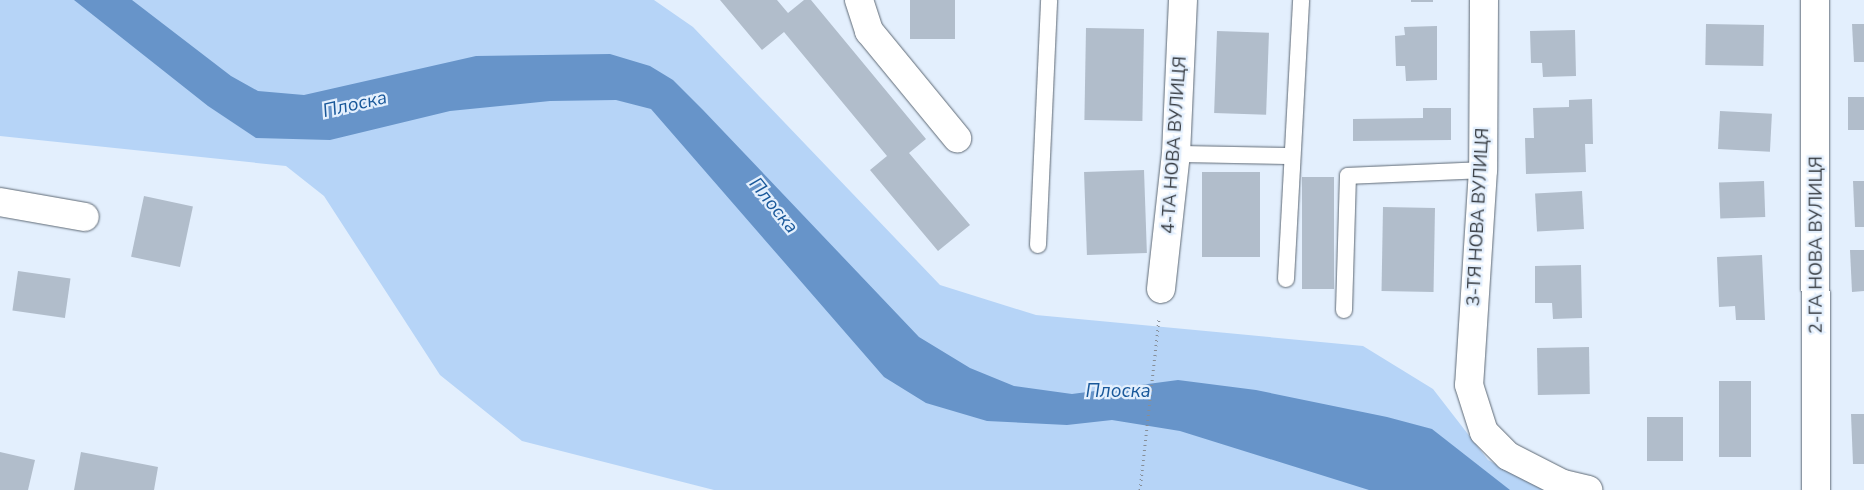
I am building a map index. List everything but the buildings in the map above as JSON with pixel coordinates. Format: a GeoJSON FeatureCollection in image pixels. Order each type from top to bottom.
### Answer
{"type":"FeatureCollection","features":[{"type":"Feature","properties":{"kind":"street"},"geometry":{"type":"LineString","coordinates":[[859,0],[869,31],[957,138]]}},
{"type":"Feature","properties":{"kind":"street","name":"4-ТА НОВА ВУЛИЦЯ"},"geometry":{"type":"LineString","coordinates":[[1161,289],[1176,154],[1182,0]]}},
{"type":"Feature","properties":{"kind":"street","name":"3-ТЯ НОВА ВУЛИЦЯ"},"geometry":{"type":"LineString","coordinates":[[1484,0],[1483,170],[1469,385],[1484,432],[1508,456],[1563,484],[1588,490]]}},
{"type":"Feature","properties":{"kind":"street","name":"2-ГА НОВА ВУЛИЦЯ"},"geometry":{"type":"LineString","coordinates":[[1815,0],[1816,490]]}},
{"type":"Feature","properties":{"kind":"street"},"geometry":{"type":"LineString","coordinates":[[0,202],[85,217]]}},
{"type":"Feature","properties":{"kind":"lane"},"geometry":{"type":"LineString","coordinates":[[1038,245],[1049,0]]}},
{"type":"Feature","properties":{"kind":"lane"},"geometry":{"type":"LineString","coordinates":[[1286,279],[1302,0]]}},
{"type":"Feature","properties":{"kind":"lane"},"geometry":{"type":"LineString","coordinates":[[1176,154],[1292,156]]}},
{"type":"Feature","properties":{"kind":"lane"},"geometry":{"type":"LineString","coordinates":[[1344,310],[1348,176],[1483,170]]}},
{"type":"Feature","properties":{"kind":"path"},"geometry":{"type":"LineString","coordinates":[[1140,490],[1148,439],[1161,289]]}},
{"type":"Feature","properties":{"kind":"shaded area"},"geometry":{"type":"Polygon","coordinates":[[[0,0],[654,0],[693,27],[940,285],[1036,315],[1363,346],[1433,389],[1488,460],[1544,490],[714,490],[522,441],[440,375],[324,196],[286,166],[0,136],[0,0]]]}},
{"type":"Feature","properties":{"kind":"water","name":"Плоска"},"geometry":{"type":"Polygon","coordinates":[[[74,0],[132,0],[231,76],[258,91],[304,95],[476,56],[610,54],[650,66],[673,80],[703,110],[919,337],[970,368],[1014,386],[1072,394],[1178,380],[1256,390],[1387,417],[1432,429],[1510,490],[1369,490],[1180,431],[1112,420],[1067,425],[987,421],[926,403],[884,377],[651,109],[616,100],[550,101],[450,111],[330,140],[256,138],[208,106],[74,0]]]}}]}
